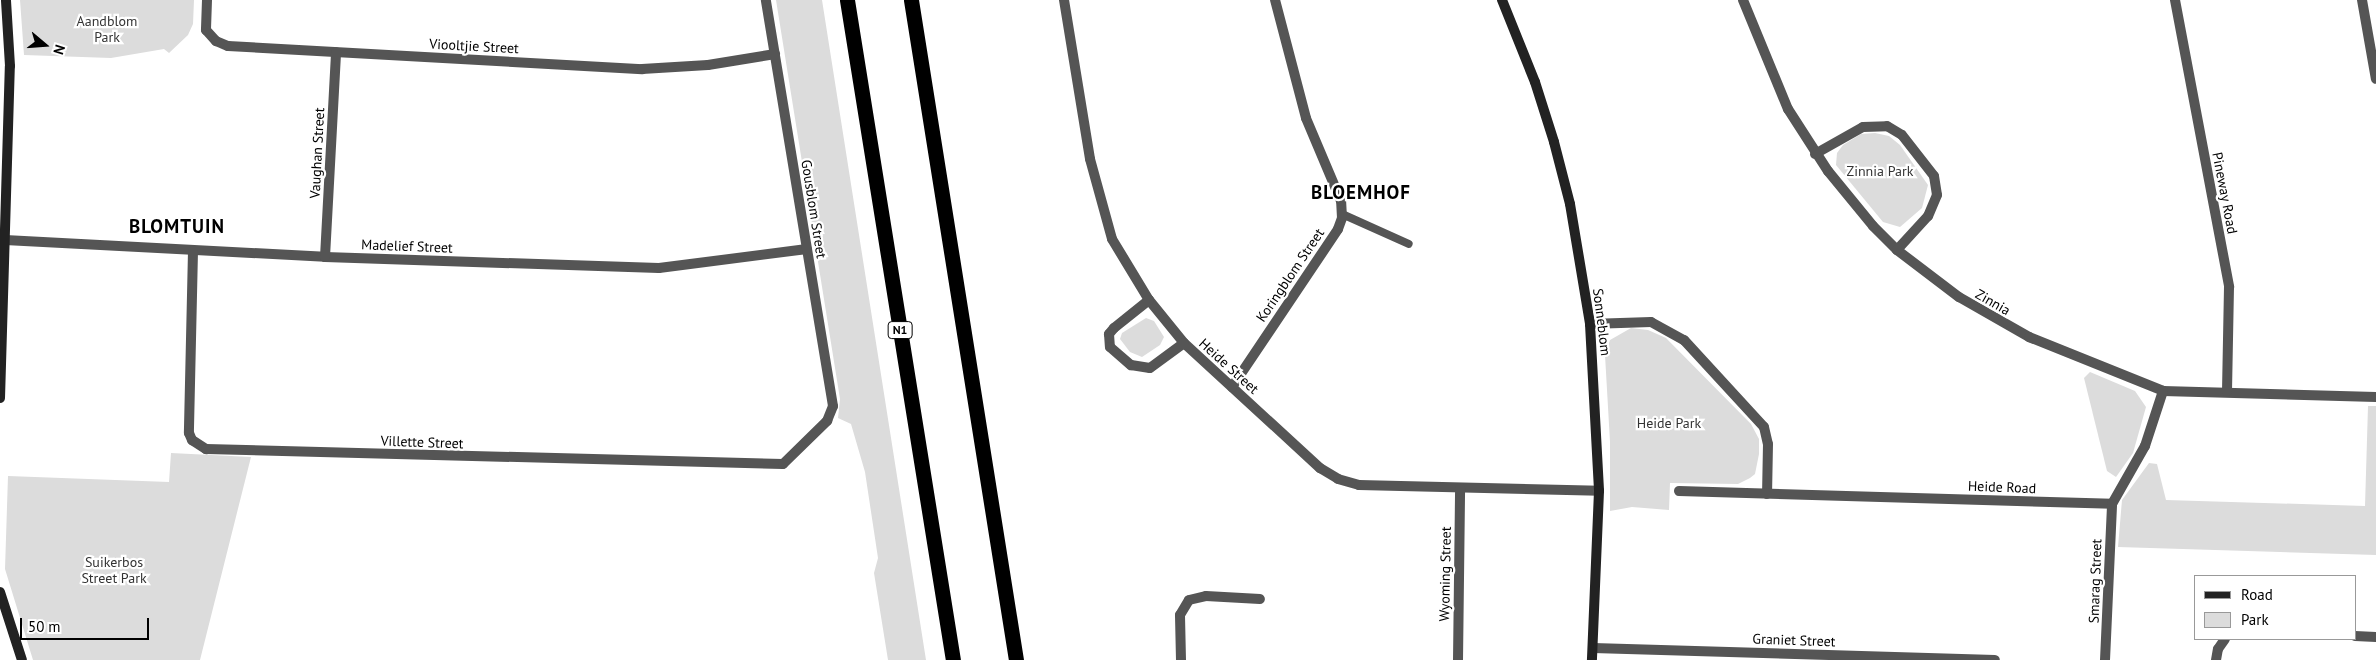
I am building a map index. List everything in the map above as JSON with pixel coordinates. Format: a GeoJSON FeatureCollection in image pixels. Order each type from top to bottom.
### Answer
{"type":"FeatureCollection","features":[{"type":"Feature","properties":{"kind":"highway","name":"N1"},"geometry":{"type":"LineString","coordinates":[[847,0],[953,660]]}},
{"type":"Feature","properties":{"kind":"highway"},"geometry":{"type":"LineString","coordinates":[[911,0],[1016,660]]}},
{"type":"Feature","properties":{"kind":"street"},"geometry":{"type":"LineString","coordinates":[[0,398],[10,66],[6,0]]}},
{"type":"Feature","properties":{"kind":"street","name":"Viooltjie Street"},"geometry":{"type":"LineString","coordinates":[[207,0],[206,30],[221,44],[642,69],[708,65],[775,54]]}},
{"type":"Feature","properties":{"kind":"street","name":"Gousblom Street"},"geometry":{"type":"LineString","coordinates":[[766,0],[833,406],[827,421]]}},
{"type":"Feature","properties":{"kind":"street","name":"Heide Street"},"geometry":{"type":"LineString","coordinates":[[1064,0],[1090,158],[1102,210],[1124,262],[1149,300],[1184,343],[1320,468],[1338,479],[1359,485],[1599,492]]}},
{"type":"Feature","properties":{"kind":"street"},"geometry":{"type":"LineString","coordinates":[[1275,0],[1306,118],[1341,201],[1342,214]]}},
{"type":"Feature","properties":{"kind":"street","name":"Sonneblom"},"geometry":{"type":"LineString","coordinates":[[1502,0],[1535,82],[1554,142],[1570,204],[1590,324],[1599,492],[1592,660]]}},
{"type":"Feature","properties":{"kind":"street","name":"Zinnia"},"geometry":{"type":"LineString","coordinates":[[1743,0],[1788,109],[1816,154],[1873,226],[1897,250],[1959,297],[2010,327],[2163,391],[2376,397]]}},
{"type":"Feature","properties":{"kind":"street","name":"Pineway Road"},"geometry":{"type":"LineString","coordinates":[[2175,0],[2229,287],[2226,392]]}},
{"type":"Feature","properties":{"kind":"street"},"geometry":{"type":"LineString","coordinates":[[2362,0],[2376,79]]}},
{"type":"Feature","properties":{"kind":"street","name":"Vaughan Street"},"geometry":{"type":"LineString","coordinates":[[325,257],[336,52]]}},
{"type":"Feature","properties":{"kind":"street"},"geometry":{"type":"LineString","coordinates":[[1816,154],[1863,126],[1887,126],[1902,135],[1934,176],[1937,195],[1928,216],[1897,250]]}},
{"type":"Feature","properties":{"kind":"street","name":"Koringblom Street"},"geometry":{"type":"LineString","coordinates":[[1232,387],[1338,230],[1342,214]]}},
{"type":"Feature","properties":{"kind":"street","name":"Madelief Street"},"geometry":{"type":"LineString","coordinates":[[5,240],[325,257],[659,268],[807,249]]}},
{"type":"Feature","properties":{"kind":"street","name":"Villette Street"},"geometry":{"type":"LineString","coordinates":[[192,251],[189,433],[192,440],[206,448],[778,466],[791,458],[827,421]]}},
{"type":"Feature","properties":{"kind":"street"},"geometry":{"type":"LineString","coordinates":[[1149,300],[1109,334],[1110,348],[1131,365],[1150,368],[1184,343]]}},
{"type":"Feature","properties":{"kind":"street"},"geometry":{"type":"LineString","coordinates":[[1590,324],[1651,322],[1669,329],[1684,340],[1764,427],[1768,444],[1767,494]]}},
{"type":"Feature","properties":{"kind":"street"},"geometry":{"type":"LineString","coordinates":[[2112,504],[2145,446],[2163,391]]}},
{"type":"Feature","properties":{"kind":"street","name":"Wyoming Street"},"geometry":{"type":"LineString","coordinates":[[1458,660],[1460,488]]}},
{"type":"Feature","properties":{"kind":"street","name":"Heide Road"},"geometry":{"type":"LineString","coordinates":[[1679,491],[2112,504]]}},
{"type":"Feature","properties":{"kind":"street","name":"Smarag Street"},"geometry":{"type":"LineString","coordinates":[[2105,660],[2112,504]]}},
{"type":"Feature","properties":{"kind":"street"},"geometry":{"type":"LineString","coordinates":[[0,592],[22,660]]}},
{"type":"Feature","properties":{"kind":"street"},"geometry":{"type":"LineString","coordinates":[[1181,660],[1180,616],[1189,600],[1206,596],[1260,599]]}},
{"type":"Feature","properties":{"kind":"street"},"geometry":{"type":"LineString","coordinates":[[2356,636],[2376,636]]}},
{"type":"Feature","properties":{"kind":"street"},"geometry":{"type":"LineString","coordinates":[[2216,660],[2218,649],[2224,640]]}},
{"type":"Feature","properties":{"kind":"street","name":"Graniet Street"},"geometry":{"type":"LineString","coordinates":[[1592,648],[1768,656],[1995,660]]}},
{"type":"Feature","properties":{"kind":"lane"},"geometry":{"type":"LineString","coordinates":[[1342,214],[1409,244]]}},
{"type":"Feature","properties":{"kind":"green space","name":"Aandblom Park"},"geometry":{"type":"Polygon","coordinates":[[[20,0],[194,0],[193,24],[188,35],[169,53],[164,49],[111,58],[24,55],[20,0]]]}},
{"type":"Feature","properties":{"kind":"green space"},"geometry":{"type":"Polygon","coordinates":[[[776,0],[822,0],[926,660],[888,660],[874,573],[878,558],[865,472],[851,424],[838,418],[840,399],[776,0]]]}},
{"type":"Feature","properties":{"kind":"green space","name":"Zinnia Park"},"geometry":{"type":"Polygon","coordinates":[[[1875,133],[1889,136],[1900,145],[1928,185],[1922,208],[1900,227],[1883,222],[1836,165],[1837,153],[1843,145],[1861,134],[1875,133]]]}},
{"type":"Feature","properties":{"kind":"green space"},"geometry":{"type":"Polygon","coordinates":[[[1146,318],[1154,321],[1164,337],[1160,345],[1142,357],[1130,352],[1120,339],[1122,333],[1146,318]]]}},
{"type":"Feature","properties":{"kind":"green space","name":"Heide Park"},"geometry":{"type":"Polygon","coordinates":[[[1631,328],[1648,330],[1666,338],[1751,424],[1759,439],[1759,454],[1755,474],[1738,484],[1670,483],[1669,510],[1632,507],[1610,511],[1610,442],[1605,355],[1610,340],[1631,328]]]}},
{"type":"Feature","properties":{"kind":"green space"},"geometry":{"type":"Polygon","coordinates":[[[2090,372],[2135,391],[2146,407],[2133,453],[2116,477],[2107,471],[2084,378],[2090,372]]]}},
{"type":"Feature","properties":{"kind":"green space"},"geometry":{"type":"Polygon","coordinates":[[[2368,406],[2376,406],[2376,555],[2118,547],[2122,500],[2149,463],[2157,464],[2166,500],[2365,506],[2368,406]]]}},
{"type":"Feature","properties":{"kind":"green space","name":"Suikerbos Street Park"},"geometry":{"type":"Polygon","coordinates":[[[171,453],[251,457],[200,660],[33,660],[5,569],[8,476],[169,482],[171,453]]]}},
{"type":"Feature","properties":{"kind":"district","name":"BLOEMHOF"},"geometry":{"type":"Point","coordinates":[1361,193]}},
{"type":"Feature","properties":{"kind":"district","name":"BLOMTUIN"},"geometry":{"type":"Point","coordinates":[177,227]}}]}
